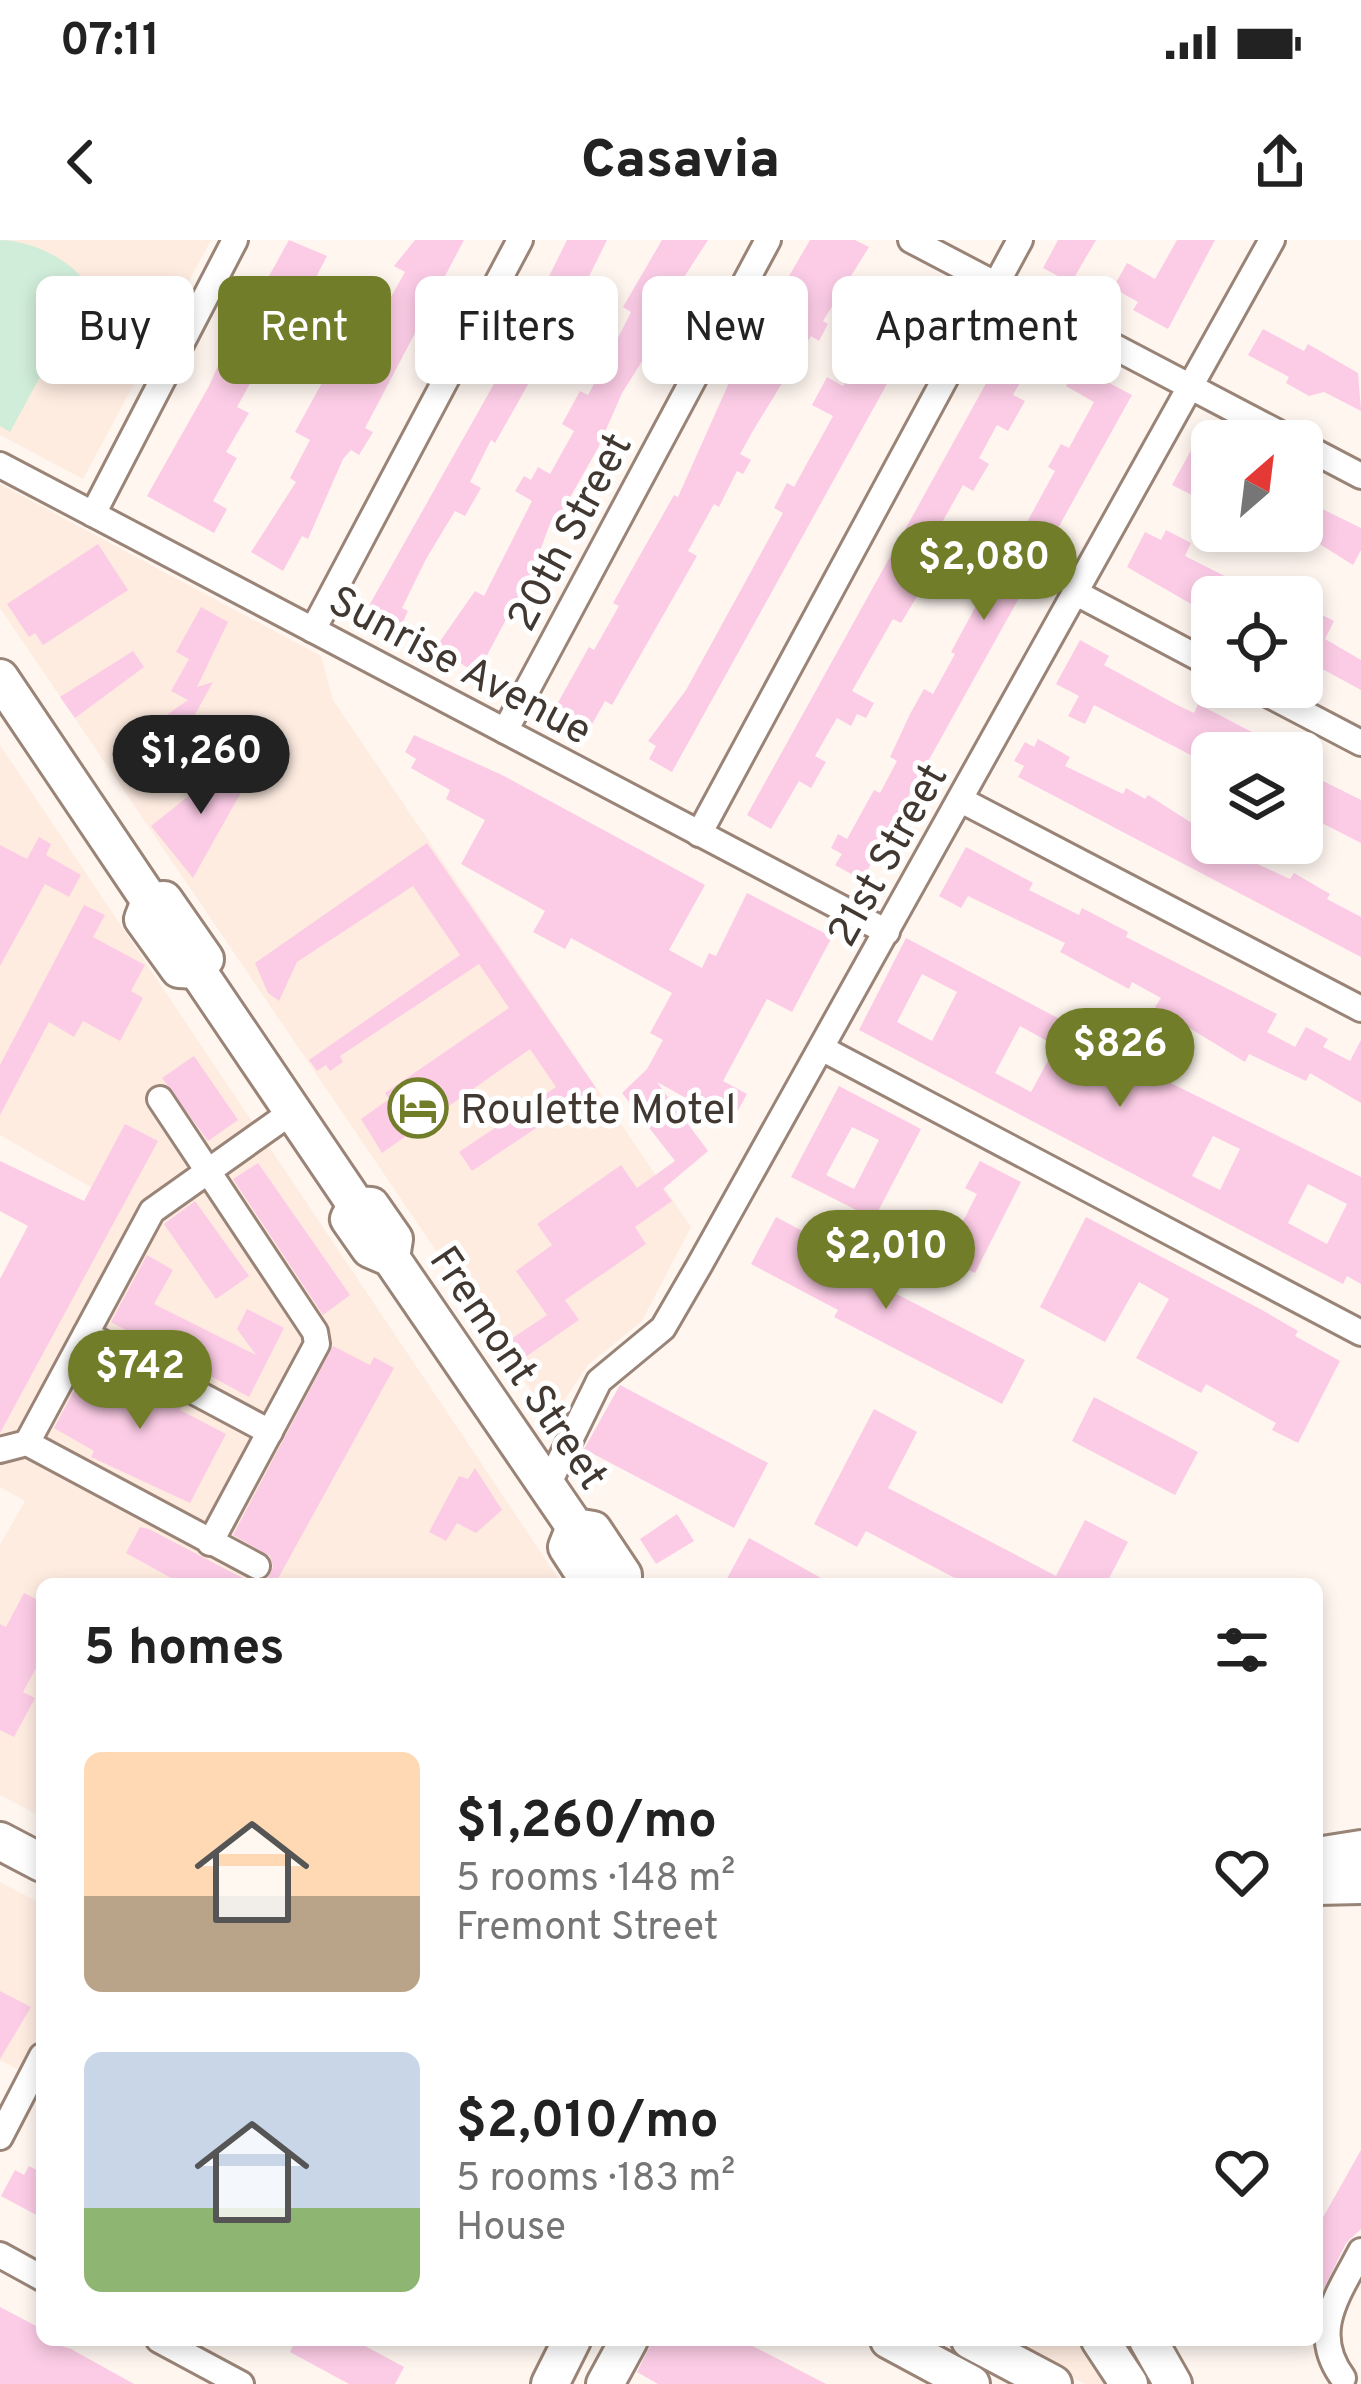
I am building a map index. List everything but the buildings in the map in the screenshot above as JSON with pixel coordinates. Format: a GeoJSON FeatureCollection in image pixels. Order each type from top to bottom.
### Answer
{"type":"FeatureCollection","features":[{"type":"Feature","properties":{"kind":"main road","name":"Fremont Street"},"geometry":{"type":"LineString","coordinates":[[0,678],[150,901],[164,900],[205,959],[197,970],[356,1205],[349,1219],[370,1249],[391,1258],[574,1527],[593,1531],[623,1578]]}},
{"type":"Feature","properties":{"kind":"main road","name":"Fremont Street"},"geometry":{"type":"LineString","coordinates":[[574,1527],[567,1547],[587,1578]]}},
{"type":"Feature","properties":{"kind":"main road"},"geometry":{"type":"LineString","coordinates":[[0,1841],[36,1860]]}},
{"type":"Feature","properties":{"kind":"main road"},"geometry":{"type":"LineString","coordinates":[[1323,1843],[1361,1845]]}},
{"type":"Feature","properties":{"kind":"main road"},"geometry":{"type":"LineString","coordinates":[[1323,1854],[1361,1845]]}},
{"type":"Feature","properties":{"kind":"main road"},"geometry":{"type":"LineString","coordinates":[[1323,1886],[1361,1885]]}},
{"type":"Feature","properties":{"kind":"main road"},"geometry":{"type":"LineString","coordinates":[[550,2384],[569,2346]]}},
{"type":"Feature","properties":{"kind":"main road"},"geometry":{"type":"LineString","coordinates":[[605,2384],[625,2346]]}},
{"type":"Feature","properties":{"kind":"main road"},"geometry":{"type":"LineString","coordinates":[[900,2346],[971,2384]]}},
{"type":"Feature","properties":{"kind":"main road"},"geometry":{"type":"LineString","coordinates":[[981,2346],[1053,2384]]}},
{"type":"Feature","properties":{"kind":"main road"},"geometry":{"type":"LineString","coordinates":[[1104,2346],[1129,2384]]}},
{"type":"Feature","properties":{"kind":"main road"},"geometry":{"type":"LineString","coordinates":[[1151,2346],[1173,2384]]}},
{"type":"Feature","properties":{"kind":"street"},"geometry":{"type":"LineString","coordinates":[[93,514],[235,240]]}},
{"type":"Feature","properties":{"kind":"street"},"geometry":{"type":"LineString","coordinates":[[313,630],[520,240]]}},
{"type":"Feature","properties":{"kind":"street","name":"20th Street"},"geometry":{"type":"LineString","coordinates":[[505,731],[768,240]]}},
{"type":"Feature","properties":{"kind":"street"},"geometry":{"type":"LineString","coordinates":[[911,240],[979,276]]}},
{"type":"Feature","properties":{"kind":"street"},"geometry":{"type":"LineString","coordinates":[[1001,276],[1020,240]]}},
{"type":"Feature","properties":{"kind":"street","name":"21st Street"},"geometry":{"type":"LineString","coordinates":[[547,1486],[599,1381],[663,1328],[1078,594],[1272,240]]}},
{"type":"Feature","properties":{"kind":"street"},"geometry":{"type":"LineString","coordinates":[[1121,350],[1254,420]]}},
{"type":"Feature","properties":{"kind":"street"},"geometry":{"type":"LineString","coordinates":[[699,834],[942,384]]}},
{"type":"Feature","properties":{"kind":"street"},"geometry":{"type":"LineString","coordinates":[[1323,456],[1361,476]]}},
{"type":"Feature","properties":{"kind":"street","name":"Sunrise Avenue"},"geometry":{"type":"LineString","coordinates":[[0,465],[886,932]]}},
{"type":"Feature","properties":{"kind":"street"},"geometry":{"type":"LineString","coordinates":[[1078,594],[1191,654]]}},
{"type":"Feature","properties":{"kind":"street"},"geometry":{"type":"LineString","coordinates":[[1294,708],[1361,743]]}},
{"type":"Feature","properties":{"kind":"street"},"geometry":{"type":"LineString","coordinates":[[961,800],[1361,1009]]}},
{"type":"Feature","properties":{"kind":"street"},"geometry":{"type":"LineString","coordinates":[[823,1049],[1361,1333]]}},
{"type":"Feature","properties":{"kind":"street"},"geometry":{"type":"LineString","coordinates":[[160,1099],[315,1332],[317,1344],[210,1543]]}},
{"type":"Feature","properties":{"kind":"street"},"geometry":{"type":"LineString","coordinates":[[28,1444],[152,1211],[293,1112]]}},
{"type":"Feature","properties":{"kind":"street"},"geometry":{"type":"LineString","coordinates":[[86,1334],[270,1432]]}},
{"type":"Feature","properties":{"kind":"street"},"geometry":{"type":"LineString","coordinates":[[0,1450],[28,1444],[257,1566]]}},
{"type":"Feature","properties":{"kind":"street"},"geometry":{"type":"LineString","coordinates":[[0,2137],[36,2068]]}},
{"type":"Feature","properties":{"kind":"street"},"geometry":{"type":"LineString","coordinates":[[1343,2378],[1326,2348],[1324,2328],[1361,2251]]}},
{"type":"Feature","properties":{"kind":"street"},"geometry":{"type":"LineString","coordinates":[[0,2255],[36,2275]]}},
{"type":"Feature","properties":{"kind":"street"},"geometry":{"type":"LineString","coordinates":[[170,2346],[241,2384]]}},
{"type":"Feature","properties":{"kind":"shaded area"},"geometry":{"type":"Polygon","coordinates":[[[0,240],[211,240],[192,276],[36,276],[36,384],[134,384],[83,479],[0,435],[0,240]]]}},
{"type":"Feature","properties":{"kind":"shaded area"},"geometry":{"type":"Polygon","coordinates":[[[0,484],[321,656],[333,700],[691,1227],[642,1321],[588,1365],[551,1420],[0,608],[0,484]]]}},
{"type":"Feature","properties":{"kind":"shaded area"},"geometry":{"type":"Polygon","coordinates":[[[0,745],[558,1578],[36,1578],[36,1814],[0,1795],[0,1545],[25,1501],[0,1487],[0,1354],[94,1189],[0,1135],[0,745]]]}},
{"type":"Feature","properties":{"kind":"shaded area"},"geometry":{"type":"Polygon","coordinates":[[[0,1882],[36,1901],[36,2079],[0,2060],[0,1882]]]}},
{"type":"Feature","properties":{"kind":"shaded area"},"geometry":{"type":"Polygon","coordinates":[[[1013,2346],[1087,2346],[1110,2384],[1085,2384],[1013,2346]]]}},
{"type":"Feature","properties":{"kind":"green space"},"geometry":{"type":"Polygon","coordinates":[[[0,240],[47,252],[80,276],[36,276],[36,384],[10,432],[0,426],[0,240]]]}},
{"type":"Feature","properties":{"kind":"place","name":"Roulette Motel"},"geometry":{"type":"Point","coordinates":[418,1108]}}]}
